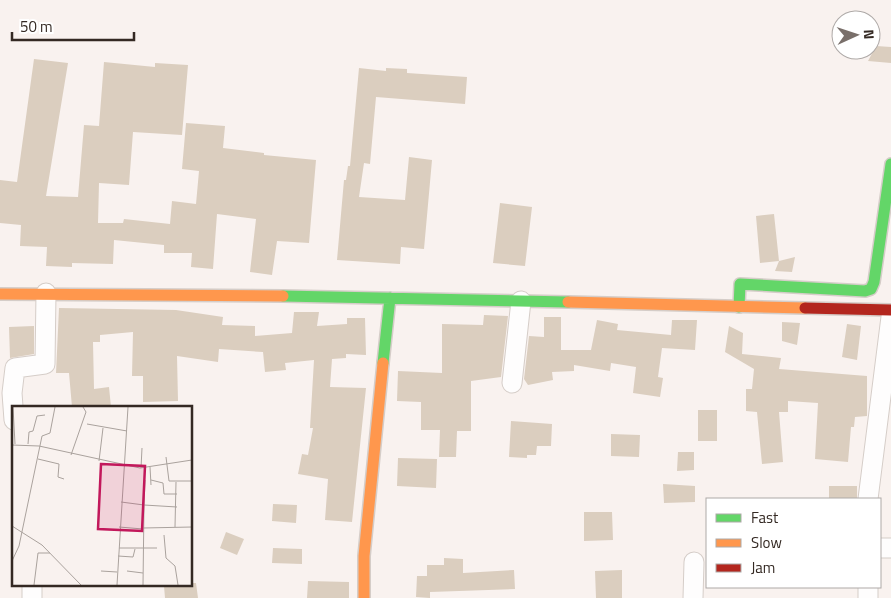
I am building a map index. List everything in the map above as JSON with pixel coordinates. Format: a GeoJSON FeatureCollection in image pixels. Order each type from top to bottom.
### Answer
{"type":"FeatureCollection","features":[{"type":"Feature","properties":{"kind":"street"},"geometry":{"type":"LineString","coordinates":[[739,299],[740,284],[865,291],[871,288],[874,282],[891,164]]}},
{"type":"Feature","properties":{"kind":"street"},"geometry":{"type":"LineString","coordinates":[[0,294],[46,293],[521,301],[739,299],[891,310]]}},
{"type":"Feature","properties":{"kind":"street"},"geometry":{"type":"LineString","coordinates":[[13,406],[12,392],[15,368],[45,364],[46,293]]}},
{"type":"Feature","properties":{"kind":"street"},"geometry":{"type":"LineString","coordinates":[[364,598],[364,556],[390,298]]}},
{"type":"Feature","properties":{"kind":"street"},"geometry":{"type":"LineString","coordinates":[[512,383],[521,301]]}},
{"type":"Feature","properties":{"kind":"street"},"geometry":{"type":"LineString","coordinates":[[868,498],[891,318]]}},
{"type":"Feature","properties":{"kind":"street"},"geometry":{"type":"LineString","coordinates":[[692,598],[694,562]]}},
{"type":"Feature","properties":{"kind":"building"},"geometry":{"type":"Polygon","coordinates":[[[881,46],[891,47],[891,63],[868,61],[881,60],[881,46]]]}},
{"type":"Feature","properties":{"kind":"building"},"geometry":{"type":"Polygon","coordinates":[[[34,59],[68,63],[46,196],[78,197],[84,125],[99,126],[104,62],[155,67],[155,63],[188,65],[182,135],[133,132],[129,185],[99,183],[98,223],[123,223],[124,219],[170,224],[172,201],[196,204],[199,171],[182,169],[186,123],[225,126],[223,148],[264,153],[264,155],[316,160],[309,243],[277,241],[272,275],[250,272],[256,219],[217,214],[213,269],[191,267],[192,253],[164,253],[164,245],[114,240],[113,264],[72,263],[72,267],[46,266],[47,247],[20,246],[21,225],[0,223],[0,180],[17,182],[34,59]]]}},
{"type":"Feature","properties":{"kind":"building"},"geometry":{"type":"Polygon","coordinates":[[[359,68],[386,71],[386,68],[407,69],[407,73],[467,77],[465,104],[376,97],[370,164],[364,163],[359,197],[405,200],[409,157],[432,160],[424,249],[401,247],[400,264],[337,260],[344,180],[346,180],[348,166],[350,166],[359,68]]]}},
{"type":"Feature","properties":{"kind":"building"},"geometry":{"type":"Polygon","coordinates":[[[500,203],[532,207],[525,266],[493,263],[500,203]]]}},
{"type":"Feature","properties":{"kind":"building"},"geometry":{"type":"Polygon","coordinates":[[[774,214],[779,261],[760,263],[756,216],[774,214]]]}},
{"type":"Feature","properties":{"kind":"building"},"geometry":{"type":"Polygon","coordinates":[[[795,257],[792,272],[775,271],[779,261],[795,257]]]}},
{"type":"Feature","properties":{"kind":"building"},"geometry":{"type":"Polygon","coordinates":[[[59,308],[176,310],[223,317],[222,325],[255,326],[255,336],[292,333],[294,312],[319,312],[317,326],[347,324],[347,318],[365,318],[366,355],[346,354],[346,358],[332,359],[330,387],[366,388],[352,522],[325,520],[328,479],[298,474],[302,454],[308,455],[313,428],[310,428],[314,360],[285,363],[286,370],[265,372],[263,352],[219,349],[218,362],[177,356],[178,401],[143,402],[143,376],[132,376],[133,332],[100,335],[100,342],[93,342],[94,389],[109,387],[111,406],[72,406],[69,373],[56,373],[59,308]]]}},
{"type":"Feature","properties":{"kind":"building"},"geometry":{"type":"Polygon","coordinates":[[[484,315],[508,316],[501,377],[471,381],[471,431],[457,431],[456,457],[439,457],[440,430],[421,430],[421,402],[397,401],[398,371],[442,373],[442,324],[483,325],[484,315]]]}},
{"type":"Feature","properties":{"kind":"building"},"geometry":{"type":"Polygon","coordinates":[[[544,317],[561,317],[561,350],[591,350],[597,320],[618,324],[617,330],[671,335],[672,320],[697,320],[695,350],[662,348],[658,377],[663,378],[660,397],[633,393],[636,367],[611,363],[610,371],[574,365],[574,371],[552,372],[553,380],[528,385],[524,379],[529,336],[544,337],[544,317]]]}},
{"type":"Feature","properties":{"kind":"building"},"geometry":{"type":"Polygon","coordinates":[[[782,322],[800,323],[797,345],[782,341],[782,322]]]}},
{"type":"Feature","properties":{"kind":"building"},"geometry":{"type":"Polygon","coordinates":[[[847,324],[861,326],[857,360],[842,357],[847,324]]]}},
{"type":"Feature","properties":{"kind":"building"},"geometry":{"type":"Polygon","coordinates":[[[34,326],[34,354],[10,358],[9,327],[34,326]]]}},
{"type":"Feature","properties":{"kind":"building"},"geometry":{"type":"Polygon","coordinates":[[[729,326],[743,333],[742,354],[781,358],[779,369],[867,376],[867,416],[855,417],[854,427],[851,427],[848,462],[815,459],[818,403],[788,401],[788,412],[779,412],[783,462],[762,464],[757,412],[746,411],[746,389],[752,389],[754,369],[725,352],[729,326]]]}},
{"type":"Feature","properties":{"kind":"building"},"geometry":{"type":"Polygon","coordinates":[[[698,410],[717,410],[717,441],[698,441],[698,410]]]}},
{"type":"Feature","properties":{"kind":"building"},"geometry":{"type":"Polygon","coordinates":[[[511,421],[552,424],[551,446],[537,446],[536,455],[527,455],[527,458],[509,457],[511,421]]]}},
{"type":"Feature","properties":{"kind":"building"},"geometry":{"type":"Polygon","coordinates":[[[611,434],[640,435],[639,457],[611,456],[611,434]]]}},
{"type":"Feature","properties":{"kind":"building"},"geometry":{"type":"Polygon","coordinates":[[[678,452],[694,452],[694,470],[677,471],[678,452]]]}},
{"type":"Feature","properties":{"kind":"building"},"geometry":{"type":"Polygon","coordinates":[[[398,458],[437,459],[436,488],[397,486],[398,458]]]}},
{"type":"Feature","properties":{"kind":"building"},"geometry":{"type":"Polygon","coordinates":[[[663,484],[695,486],[695,502],[664,503],[663,484]]]}},
{"type":"Feature","properties":{"kind":"building"},"geometry":{"type":"Polygon","coordinates":[[[829,486],[857,486],[857,498],[829,498],[829,486]]]}},
{"type":"Feature","properties":{"kind":"building"},"geometry":{"type":"Polygon","coordinates":[[[273,504],[297,505],[296,523],[272,521],[273,504]]]}},
{"type":"Feature","properties":{"kind":"building"},"geometry":{"type":"Polygon","coordinates":[[[584,512],[612,512],[613,540],[584,541],[584,512]]]}},
{"type":"Feature","properties":{"kind":"building"},"geometry":{"type":"Polygon","coordinates":[[[226,532],[244,539],[237,555],[220,548],[226,532]]]}},
{"type":"Feature","properties":{"kind":"building"},"geometry":{"type":"Polygon","coordinates":[[[273,548],[302,549],[302,564],[272,563],[273,548]]]}},
{"type":"Feature","properties":{"kind":"building"},"geometry":{"type":"Polygon","coordinates":[[[444,558],[463,559],[463,573],[514,570],[515,589],[430,592],[430,598],[416,597],[417,576],[427,576],[427,565],[444,565],[444,558]]]}},
{"type":"Feature","properties":{"kind":"building"},"geometry":{"type":"Polygon","coordinates":[[[622,570],[622,598],[596,598],[595,571],[622,570]]]}},
{"type":"Feature","properties":{"kind":"building"},"geometry":{"type":"Polygon","coordinates":[[[308,581],[349,582],[349,598],[307,598],[308,581]]]}},
{"type":"Feature","properties":{"kind":"building"},"geometry":{"type":"Polygon","coordinates":[[[192,583],[196,583],[198,598],[165,598],[164,586],[192,586],[192,583]]]}},
{"type":"Feature","properties":{"kind":"traffic: fast"},"geometry":{"type":"LineString","coordinates":[[739,307],[740,284],[865,291],[871,289],[874,282],[891,164]]}},
{"type":"Feature","properties":{"kind":"traffic: fast"},"geometry":{"type":"LineString","coordinates":[[283,296],[568,302]]}},
{"type":"Feature","properties":{"kind":"traffic: fast"},"geometry":{"type":"LineString","coordinates":[[383,363],[390,298]]}},
{"type":"Feature","properties":{"kind":"traffic: slow"},"geometry":{"type":"LineString","coordinates":[[0,294],[283,296]]}},
{"type":"Feature","properties":{"kind":"traffic: slow"},"geometry":{"type":"LineString","coordinates":[[568,302],[805,308]]}},
{"type":"Feature","properties":{"kind":"traffic: slow"},"geometry":{"type":"LineString","coordinates":[[364,598],[364,556],[383,363]]}},
{"type":"Feature","properties":{"kind":"traffic: jam"},"geometry":{"type":"LineString","coordinates":[[805,308],[891,310]]}}]}
